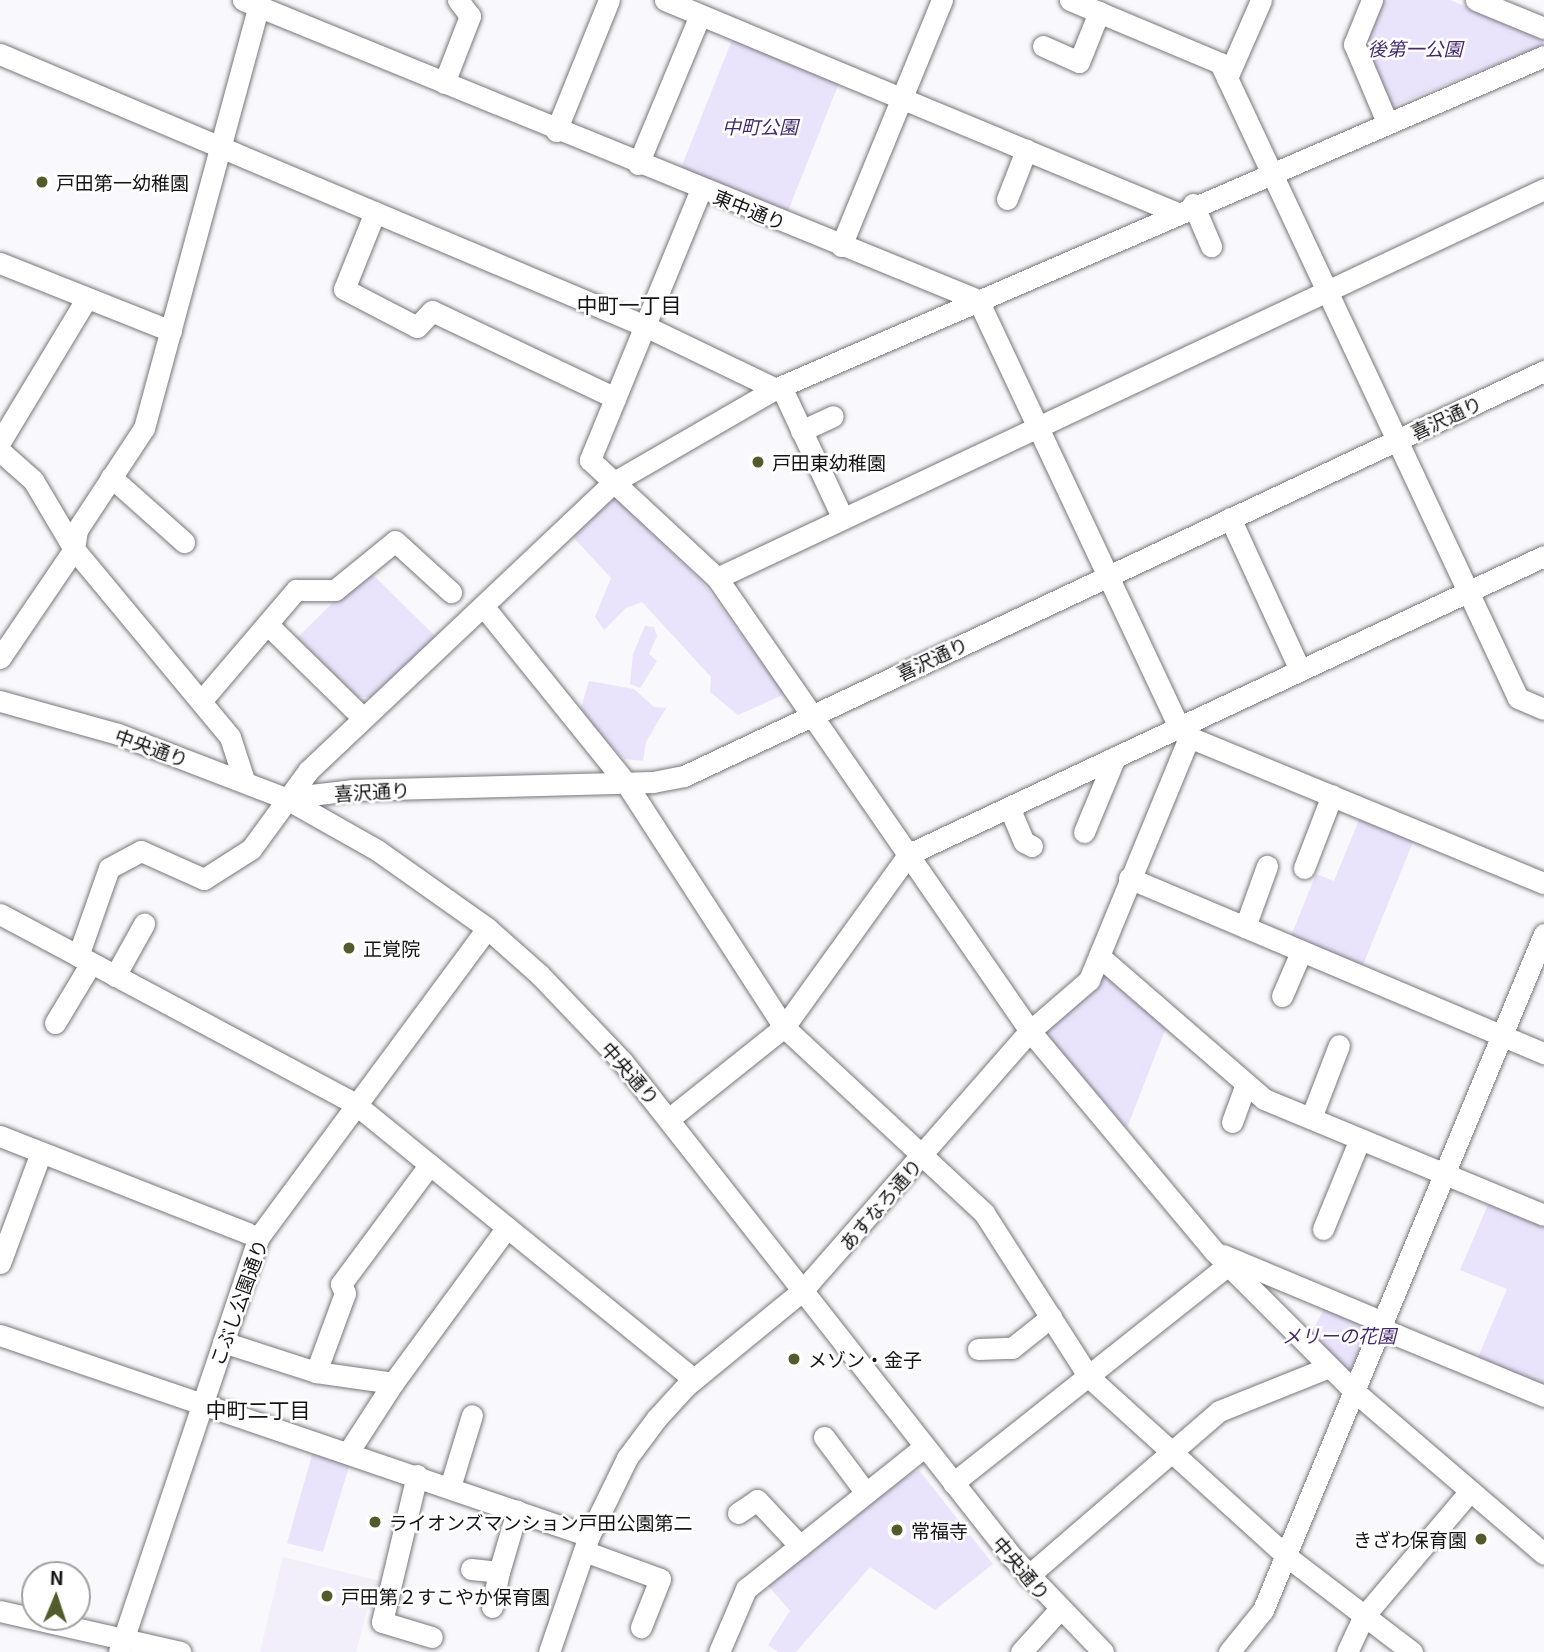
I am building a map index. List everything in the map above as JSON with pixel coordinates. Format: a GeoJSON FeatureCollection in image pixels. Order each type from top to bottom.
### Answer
{"type":"FeatureCollection","features":[{"type":"Feature","properties":{"kind":"street"},"geometry":{"type":"LineString","coordinates":[[444,83],[470,16],[458,0]]}},
{"type":"Feature","properties":{"kind":"street"},"geometry":{"type":"LineString","coordinates":[[556,131],[609,0]]}},
{"type":"Feature","properties":{"kind":"street"},"geometry":{"type":"LineString","coordinates":[[841,246],[942,0]]}},
{"type":"Feature","properties":{"kind":"street"},"geometry":{"type":"LineString","coordinates":[[1070,0],[1220,63],[1518,698],[1544,709]]}},
{"type":"Feature","properties":{"kind":"street"},"geometry":{"type":"LineString","coordinates":[[1227,78],[1261,0]]}},
{"type":"Feature","properties":{"kind":"street"},"geometry":{"type":"LineString","coordinates":[[1372,0],[1354,44],[1387,122]]}},
{"type":"Feature","properties":{"kind":"street"},"geometry":{"type":"LineString","coordinates":[[1476,0],[1544,27]]}},
{"type":"Feature","properties":{"kind":"street"},"geometry":{"type":"LineString","coordinates":[[0,658],[74,549],[77,530],[144,428],[223,147],[254,2]]}},
{"type":"Feature","properties":{"kind":"street","name":"東中通り"},"geometry":{"type":"LineString","coordinates":[[254,2],[556,131],[978,300]]}},
{"type":"Feature","properties":{"kind":"street"},"geometry":{"type":"LineString","coordinates":[[638,164],[684,6],[1026,149],[1184,208],[1211,246]]}},
{"type":"Feature","properties":{"kind":"street"},"geometry":{"type":"LineString","coordinates":[[1044,46],[1079,62],[1099,12]]}},
{"type":"Feature","properties":{"kind":"street"},"geometry":{"type":"LineString","coordinates":[[0,54],[645,326],[784,393],[842,517]]}},
{"type":"Feature","properties":{"kind":"street"},"geometry":{"type":"LineString","coordinates":[[55,1023],[84,959],[109,867],[141,851],[204,879],[251,849],[285,798],[363,718],[614,482],[775,389],[1184,208],[1544,56]]}},
{"type":"Feature","properties":{"kind":"street"},"geometry":{"type":"LineString","coordinates":[[1006,199],[1026,149]]}},
{"type":"Feature","properties":{"kind":"street"},"geometry":{"type":"LineString","coordinates":[[716,578],[1038,424],[1544,189]]}},
{"type":"Feature","properties":{"kind":"street"},"geometry":{"type":"LineString","coordinates":[[701,190],[590,460],[716,578],[1030,1031],[1221,1258],[1354,1391],[1544,1554]]}},
{"type":"Feature","properties":{"kind":"street"},"geometry":{"type":"LineString","coordinates":[[375,212],[344,289],[417,327],[432,311],[615,398]]}},
{"type":"Feature","properties":{"kind":"street"},"geometry":{"type":"LineString","coordinates":[[0,263],[171,331]]}},
{"type":"Feature","properties":{"kind":"street"},"geometry":{"type":"LineString","coordinates":[[0,442],[88,298]]}},
{"type":"Feature","properties":{"kind":"street"},"geometry":{"type":"LineString","coordinates":[[978,300],[1184,733],[1544,883]]}},
{"type":"Feature","properties":{"kind":"street","name":"喜沢通り"},"geometry":{"type":"LineString","coordinates":[[285,798],[352,790],[626,783],[684,776],[1544,371]]}},
{"type":"Feature","properties":{"kind":"street"},"geometry":{"type":"LineString","coordinates":[[801,431],[833,416]]}},
{"type":"Feature","properties":{"kind":"street"},"geometry":{"type":"LineString","coordinates":[[0,450],[33,480],[74,549],[230,737],[244,780]]}},
{"type":"Feature","properties":{"kind":"street"},"geometry":{"type":"LineString","coordinates":[[111,477],[184,542]]}},
{"type":"Feature","properties":{"kind":"street"},"geometry":{"type":"LineString","coordinates":[[1230,518],[1300,670]]}},
{"type":"Feature","properties":{"kind":"street"},"geometry":{"type":"LineString","coordinates":[[202,700],[296,590],[335,590],[395,541],[451,592]]}},
{"type":"Feature","properties":{"kind":"street"},"geometry":{"type":"LineString","coordinates":[[670,1118],[784,1027],[909,854],[1115,757],[1184,733],[1300,670],[1544,556]]}},
{"type":"Feature","properties":{"kind":"street"},"geometry":{"type":"LineString","coordinates":[[484,607],[626,783],[784,1027],[984,1213],[1089,1377],[1285,1555],[1412,1652]]}},
{"type":"Feature","properties":{"kind":"street"},"geometry":{"type":"LineString","coordinates":[[267,624],[363,718]]}},
{"type":"Feature","properties":{"kind":"street","name":"中央通り"},"geometry":{"type":"LineString","coordinates":[[0,701],[107,730],[244,780],[285,798],[377,850],[487,928],[578,1012],[670,1118],[802,1291],[1028,1576],[1059,1611],[1103,1652]]}},
{"type":"Feature","properties":{"kind":"street","name":"あすなろ通り"},"geometry":{"type":"LineString","coordinates":[[549,1652],[587,1544],[626,1458],[694,1379],[802,1291],[1030,1031],[1089,980],[1184,733]]}},
{"type":"Feature","properties":{"kind":"street"},"geometry":{"type":"LineString","coordinates":[[1084,832],[1115,757]]}},
{"type":"Feature","properties":{"kind":"street"},"geometry":{"type":"LineString","coordinates":[[1304,868],[1332,795]]}},
{"type":"Feature","properties":{"kind":"street"},"geometry":{"type":"LineString","coordinates":[[1009,807],[1024,842],[1032,846]]}},
{"type":"Feature","properties":{"kind":"street"},"geometry":{"type":"LineString","coordinates":[[1245,927],[1267,866]]}},
{"type":"Feature","properties":{"kind":"street"},"geometry":{"type":"LineString","coordinates":[[1129,878],[1544,1053]]}},
{"type":"Feature","properties":{"kind":"street"},"geometry":{"type":"LineString","coordinates":[[0,914],[354,1103],[694,1379]]}},
{"type":"Feature","properties":{"kind":"street"},"geometry":{"type":"LineString","coordinates":[[115,976],[144,924]]}},
{"type":"Feature","properties":{"kind":"street","name":"こぶし公園通り"},"geometry":{"type":"LineString","coordinates":[[120,1645],[258,1238],[354,1103],[487,928]]}},
{"type":"Feature","properties":{"kind":"street"},"geometry":{"type":"LineString","coordinates":[[1229,1652],[1263,1610],[1544,934]]}},
{"type":"Feature","properties":{"kind":"street"},"geometry":{"type":"LineString","coordinates":[[1282,996],[1301,952]]}},
{"type":"Feature","properties":{"kind":"street"},"geometry":{"type":"LineString","coordinates":[[1098,956],[1264,1099],[1544,1215]]}},
{"type":"Feature","properties":{"kind":"street"},"geometry":{"type":"LineString","coordinates":[[1311,1118],[1339,1045]]}},
{"type":"Feature","properties":{"kind":"street"},"geometry":{"type":"LineString","coordinates":[[1232,1122],[1246,1084]]}},
{"type":"Feature","properties":{"kind":"street"},"geometry":{"type":"LineString","coordinates":[[0,1136],[248,1233]]}},
{"type":"Feature","properties":{"kind":"street"},"geometry":{"type":"LineString","coordinates":[[1323,1229],[1360,1139]]}},
{"type":"Feature","properties":{"kind":"street"},"geometry":{"type":"LineString","coordinates":[[0,1264],[41,1152]]}},
{"type":"Feature","properties":{"kind":"street"},"geometry":{"type":"LineString","coordinates":[[316,1373],[345,1293],[341,1284],[429,1164]]}},
{"type":"Feature","properties":{"kind":"street"},"geometry":{"type":"LineString","coordinates":[[349,1451],[393,1383],[508,1227]]}},
{"type":"Feature","properties":{"kind":"street"},"geometry":{"type":"LineString","coordinates":[[1221,1258],[1544,1396]]}},
{"type":"Feature","properties":{"kind":"street"},"geometry":{"type":"LineString","coordinates":[[953,1483],[1089,1377],[1221,1258]]}},
{"type":"Feature","properties":{"kind":"street"},"geometry":{"type":"LineString","coordinates":[[978,1349],[1012,1348],[1051,1317]]}},
{"type":"Feature","properties":{"kind":"street"},"geometry":{"type":"LineString","coordinates":[[0,1335],[349,1451],[517,1511],[660,1579],[641,1627]]}},
{"type":"Feature","properties":{"kind":"street"},"geometry":{"type":"LineString","coordinates":[[223,1342],[316,1373],[393,1383]]}},
{"type":"Feature","properties":{"kind":"street"},"geometry":{"type":"LineString","coordinates":[[1028,1576],[1170,1450],[1219,1411],[1329,1367]]}},
{"type":"Feature","properties":{"kind":"street"},"geometry":{"type":"LineString","coordinates":[[450,1487],[472,1415]]}},
{"type":"Feature","properties":{"kind":"street"},"geometry":{"type":"LineString","coordinates":[[824,1437],[866,1493]]}},
{"type":"Feature","properties":{"kind":"street"},"geometry":{"type":"LineString","coordinates":[[719,1652],[746,1589],[924,1447]]}},
{"type":"Feature","properties":{"kind":"street"},"geometry":{"type":"LineString","coordinates":[[417,1475],[382,1622],[432,1637]]}},
{"type":"Feature","properties":{"kind":"street"},"geometry":{"type":"LineString","coordinates":[[1347,1652],[1364,1616],[1470,1491]]}},
{"type":"Feature","properties":{"kind":"street"},"geometry":{"type":"LineString","coordinates":[[738,1513],[758,1500],[800,1546]]}},
{"type":"Feature","properties":{"kind":"street"},"geometry":{"type":"LineString","coordinates":[[492,1607],[517,1511]]}},
{"type":"Feature","properties":{"kind":"street"},"geometry":{"type":"LineString","coordinates":[[471,1569],[499,1572]]}},
{"type":"Feature","properties":{"kind":"street"},"geometry":{"type":"LineString","coordinates":[[0,1611],[120,1645],[180,1652]]}},
{"type":"Feature","properties":{"kind":"street"},"geometry":{"type":"LineString","coordinates":[[1021,1652],[1059,1611]]}},
{"type":"Feature","properties":{"kind":"shaded area","name":"戸田第２すこやか保育園"},"geometry":{"type":"Polygon","coordinates":[[[283,1557],[384,1582],[378,1611],[367,1610],[356,1652],[260,1652],[283,1557]]]}},
{"type":"Feature","properties":{"kind":"green space","name":"後第一公園"},"geometry":{"type":"Polygon","coordinates":[[[1378,0],[1450,0],[1543,38],[1543,45],[1388,108],[1360,42],[1378,0]]]}},
{"type":"Feature","properties":{"kind":"green space","name":"中町公園"},"geometry":{"type":"Polygon","coordinates":[[[732,40],[839,83],[788,211],[681,168],[732,40]]]}},
{"type":"Feature","properties":{"kind":"green space"},"geometry":{"type":"Polygon","coordinates":[[[612,495],[702,582],[785,694],[738,715],[710,692],[711,677],[642,602],[626,608],[604,630],[595,617],[611,578],[574,538],[575,529],[612,495]]]}},
{"type":"Feature","properties":{"kind":"green space"},"geometry":{"type":"Polygon","coordinates":[[[367,569],[436,637],[371,697],[358,697],[297,638],[367,569]]]}},
{"type":"Feature","properties":{"kind":"green space"},"geometry":{"type":"Polygon","coordinates":[[[645,626],[654,627],[657,636],[649,654],[657,661],[640,688],[630,684],[633,654],[645,626]]]}},
{"type":"Feature","properties":{"kind":"green space"},"geometry":{"type":"Polygon","coordinates":[[[589,681],[634,689],[654,707],[666,708],[646,742],[643,761],[625,759],[579,714],[589,681]]]}},
{"type":"Feature","properties":{"kind":"green space"},"geometry":{"type":"Polygon","coordinates":[[[1361,815],[1415,837],[1361,970],[1289,941],[1316,874],[1334,881],[1361,815]]]}},
{"type":"Feature","properties":{"kind":"green space"},"geometry":{"type":"Polygon","coordinates":[[[1099,970],[1167,1025],[1127,1128],[1044,1035],[1091,991],[1099,970]]]}},
{"type":"Feature","properties":{"kind":"green space"},"geometry":{"type":"Polygon","coordinates":[[[1490,1200],[1544,1222],[1544,1391],[1476,1362],[1507,1289],[1460,1270],[1490,1200]]]}},
{"type":"Feature","properties":{"kind":"green space","name":"メリーの花園"},"geometry":{"type":"Polygon","coordinates":[[[1328,1303],[1372,1321],[1349,1373],[1308,1338],[1328,1303]]]}},
{"type":"Feature","properties":{"kind":"green space"},"geometry":{"type":"Polygon","coordinates":[[[314,1448],[351,1460],[323,1552],[287,1543],[314,1448]]]}},
{"type":"Feature","properties":{"kind":"green space","name":"常福寺"},"geometry":{"type":"Polygon","coordinates":[[[919,1470],[993,1564],[935,1610],[870,1567],[796,1652],[778,1652],[768,1645],[790,1611],[765,1582],[871,1497],[919,1470]]]}},
{"type":"Feature","properties":{"kind":"place","name":"戸田第一幼稚園"},"geometry":{"type":"Point","coordinates":[42,182]}},
{"type":"Feature","properties":{"kind":"place","name":"戸田東幼稚園"},"geometry":{"type":"Point","coordinates":[758,462]}},
{"type":"Feature","properties":{"kind":"place","name":"正覚院"},"geometry":{"type":"Point","coordinates":[349,948]}},
{"type":"Feature","properties":{"kind":"place","name":"メゾン・金子"},"geometry":{"type":"Point","coordinates":[794,1359]}},
{"type":"Feature","properties":{"kind":"place","name":"ライオンズマンション戸田公園第二"},"geometry":{"type":"Point","coordinates":[375,1522]}},
{"type":"Feature","properties":{"kind":"place","name":"常福寺"},"geometry":{"type":"Point","coordinates":[897,1530]}},
{"type":"Feature","properties":{"kind":"place","name":"きざわ保育園"},"geometry":{"type":"Point","coordinates":[1481,1539]}},
{"type":"Feature","properties":{"kind":"place","name":"戸田第２すこやか保育園"},"geometry":{"type":"Point","coordinates":[327,1596]}},
{"type":"Feature","properties":{"kind":"district","name":"中町一丁目"},"geometry":{"type":"Point","coordinates":[629,304]}},
{"type":"Feature","properties":{"kind":"district","name":"中町二丁目"},"geometry":{"type":"Point","coordinates":[258,1409]}}]}
